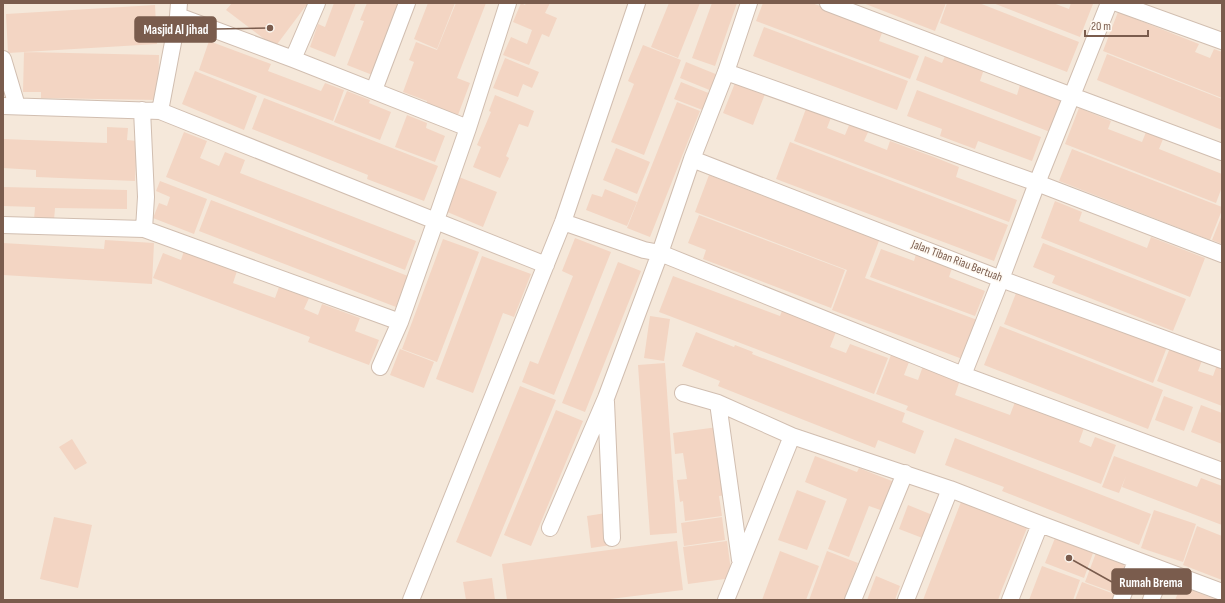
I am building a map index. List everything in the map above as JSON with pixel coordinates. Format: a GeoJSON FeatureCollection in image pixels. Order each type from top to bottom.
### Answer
{"type":"FeatureCollection","features":[{"type":"Feature","properties":{"kind":"street"},"geometry":{"type":"LineString","coordinates":[[293,59],[316,3]]}},
{"type":"Feature","properties":{"kind":"street"},"geometry":{"type":"LineString","coordinates":[[374,90],[407,3]]}},
{"type":"Feature","properties":{"kind":"street"},"geometry":{"type":"LineString","coordinates":[[380,368],[400,322],[436,220],[468,128],[508,3]]}},
{"type":"Feature","properties":{"kind":"street"},"geometry":{"type":"LineString","coordinates":[[411,600],[563,222],[637,3]]}},
{"type":"Feature","properties":{"kind":"street"},"geometry":{"type":"LineString","coordinates":[[550,528],[606,398],[660,254],[692,159],[726,72],[749,3]]}},
{"type":"Feature","properties":{"kind":"street"},"geometry":{"type":"LineString","coordinates":[[828,3],[1222,152]]}},
{"type":"Feature","properties":{"kind":"street"},"geometry":{"type":"LineString","coordinates":[[963,376],[1036,183],[1109,3]]}},
{"type":"Feature","properties":{"kind":"street"},"geometry":{"type":"LineString","coordinates":[[1117,3],[1222,42]]}},
{"type":"Feature","properties":{"kind":"street"},"geometry":{"type":"LineString","coordinates":[[160,111],[179,9],[293,59],[468,128]]}},
{"type":"Feature","properties":{"kind":"street"},"geometry":{"type":"LineString","coordinates":[[3,59],[10,106],[160,111],[546,265]]}},
{"type":"Feature","properties":{"kind":"street"},"geometry":{"type":"LineString","coordinates":[[726,72],[1036,183],[1222,254]]}},
{"type":"Feature","properties":{"kind":"street"},"geometry":{"type":"LineString","coordinates":[[142,110],[146,197],[144,229]]}},
{"type":"Feature","properties":{"kind":"street","name":"Jalan Tiban Riau Bertuah"},"geometry":{"type":"LineString","coordinates":[[692,159],[1001,278],[1222,360]]}},
{"type":"Feature","properties":{"kind":"street"},"geometry":{"type":"LineString","coordinates":[[563,222],[644,250],[660,254],[963,376],[1222,471]]}},
{"type":"Feature","properties":{"kind":"street"},"geometry":{"type":"LineString","coordinates":[[3,225],[144,229],[400,322]]}},
{"type":"Feature","properties":{"kind":"street"},"geometry":{"type":"LineString","coordinates":[[683,393],[718,403],[792,436],[950,489],[1136,561],[1222,592]]}},
{"type":"Feature","properties":{"kind":"street"},"geometry":{"type":"LineString","coordinates":[[606,398],[612,538]]}},
{"type":"Feature","properties":{"kind":"street"},"geometry":{"type":"LineString","coordinates":[[718,403],[741,562]]}},
{"type":"Feature","properties":{"kind":"street"},"geometry":{"type":"LineString","coordinates":[[726,600],[792,436]]}},
{"type":"Feature","properties":{"kind":"street"},"geometry":{"type":"LineString","coordinates":[[853,600],[905,473]]}},
{"type":"Feature","properties":{"kind":"street"},"geometry":{"type":"LineString","coordinates":[[906,600],[950,489]]}},
{"type":"Feature","properties":{"kind":"street"},"geometry":{"type":"LineString","coordinates":[[1010,600],[1040,524]]}},
{"type":"Feature","properties":{"kind":"street"},"geometry":{"type":"LineString","coordinates":[[1121,600],[1136,561]]}},
{"type":"Feature","properties":{"kind":"street"},"geometry":{"type":"LineString","coordinates":[[1152,600],[1163,570]]}},
{"type":"Feature","properties":{"kind":"shaded area"},"geometry":{"type":"Polygon","coordinates":[[[3,3],[1222,3],[1222,600],[3,600],[3,3]]]}},
{"type":"Feature","properties":{"kind":"building"},"geometry":{"type":"Polygon","coordinates":[[[232,3],[308,3],[275,47],[226,10],[232,3]]]}},
{"type":"Feature","properties":{"kind":"building"},"geometry":{"type":"Polygon","coordinates":[[[334,3],[356,3],[335,57],[310,47],[318,24],[325,27],[334,3]]]}},
{"type":"Feature","properties":{"kind":"building"},"geometry":{"type":"Polygon","coordinates":[[[367,3],[403,3],[375,76],[347,65],[364,21],[360,20],[367,3]]]}},
{"type":"Feature","properties":{"kind":"building"},"geometry":{"type":"Polygon","coordinates":[[[428,3],[455,3],[437,49],[414,39],[428,3]]]}},
{"type":"Feature","properties":{"kind":"building"},"geometry":{"type":"Polygon","coordinates":[[[456,3],[486,3],[457,78],[470,83],[458,115],[403,92],[414,62],[409,60],[416,42],[437,50],[456,3]]]}},
{"type":"Feature","properties":{"kind":"building"},"geometry":{"type":"Polygon","coordinates":[[[521,3],[525,5],[526,3],[550,3],[545,13],[557,18],[549,37],[542,34],[529,65],[503,55],[511,37],[527,44],[532,30],[513,22],[521,3]]]}},
{"type":"Feature","properties":{"kind":"building"},"geometry":{"type":"Polygon","coordinates":[[[669,3],[700,3],[678,58],[651,47],[669,3]]]}},
{"type":"Feature","properties":{"kind":"building"},"geometry":{"type":"Polygon","coordinates":[[[712,3],[737,3],[715,66],[692,58],[712,3]]]}},
{"type":"Feature","properties":{"kind":"building"},"geometry":{"type":"Polygon","coordinates":[[[763,3],[812,3],[883,30],[879,41],[919,56],[910,79],[756,21],[763,3]]]}},
{"type":"Feature","properties":{"kind":"building"},"geometry":{"type":"Polygon","coordinates":[[[863,3],[946,3],[935,31],[863,3]]]}},
{"type":"Feature","properties":{"kind":"building"},"geometry":{"type":"Polygon","coordinates":[[[947,3],[979,3],[1079,42],[1067,72],[940,23],[947,3]]]}},
{"type":"Feature","properties":{"kind":"building"},"geometry":{"type":"Polygon","coordinates":[[[993,3],[1053,3],[1069,9],[1071,3],[1093,4],[1080,37],[993,3]]]}},
{"type":"Feature","properties":{"kind":"building"},"geometry":{"type":"Polygon","coordinates":[[[155,5],[157,44],[8,53],[6,14],[155,5]]]}},
{"type":"Feature","properties":{"kind":"building"},"geometry":{"type":"Polygon","coordinates":[[[1118,12],[1199,44],[1195,52],[1210,58],[1214,49],[1222,52],[1222,98],[1103,51],[1118,12]]]}},
{"type":"Feature","properties":{"kind":"building"},"geometry":{"type":"Polygon","coordinates":[[[764,27],[908,81],[897,110],[753,56],[764,27]]]}},
{"type":"Feature","properties":{"kind":"building"},"geometry":{"type":"Polygon","coordinates":[[[209,41],[271,64],[268,71],[321,91],[325,83],[344,90],[333,121],[199,70],[209,41]]]}},
{"type":"Feature","properties":{"kind":"building"},"geometry":{"type":"Polygon","coordinates":[[[643,45],[681,60],[644,155],[611,142],[634,84],[628,81],[643,45]]]}},
{"type":"Feature","properties":{"kind":"building"},"geometry":{"type":"Polygon","coordinates":[[[24,52],[159,55],[158,100],[41,98],[41,92],[23,92],[24,52]]]}},
{"type":"Feature","properties":{"kind":"building"},"geometry":{"type":"Polygon","coordinates":[[[946,54],[984,69],[980,81],[1017,95],[1020,85],[1061,100],[1050,132],[916,80],[925,56],[942,63],[946,54]]]}},
{"type":"Feature","properties":{"kind":"building"},"geometry":{"type":"Polygon","coordinates":[[[1107,54],[1222,99],[1222,130],[1097,80],[1107,54]]]}},
{"type":"Feature","properties":{"kind":"building"},"geometry":{"type":"Polygon","coordinates":[[[505,58],[539,72],[532,88],[523,84],[518,97],[493,88],[505,58]]]}},
{"type":"Feature","properties":{"kind":"building"},"geometry":{"type":"Polygon","coordinates":[[[686,62],[718,75],[712,91],[680,78],[686,62]]]}},
{"type":"Feature","properties":{"kind":"building"},"geometry":{"type":"Polygon","coordinates":[[[195,71],[257,96],[244,130],[182,104],[195,71]]]}},
{"type":"Feature","properties":{"kind":"building"},"geometry":{"type":"Polygon","coordinates":[[[681,82],[711,94],[705,111],[674,99],[681,82]]]}},
{"type":"Feature","properties":{"kind":"building"},"geometry":{"type":"Polygon","coordinates":[[[735,83],[765,94],[753,125],[723,113],[735,83]]]}},
{"type":"Feature","properties":{"kind":"building"},"geometry":{"type":"Polygon","coordinates":[[[917,90],[1041,137],[1032,161],[978,141],[975,149],[940,136],[942,129],[907,116],[917,90]]]}},
{"type":"Feature","properties":{"kind":"building"},"geometry":{"type":"Polygon","coordinates":[[[347,91],[370,100],[369,103],[391,112],[380,140],[334,122],[347,91]]]}},
{"type":"Feature","properties":{"kind":"building"},"geometry":{"type":"Polygon","coordinates":[[[495,95],[534,111],[528,127],[519,124],[506,156],[509,158],[500,178],[473,167],[481,147],[477,145],[491,112],[489,111],[495,95]]]}},
{"type":"Feature","properties":{"kind":"building"},"geometry":{"type":"Polygon","coordinates":[[[264,98],[438,166],[424,201],[367,179],[368,175],[252,129],[264,98]]]}},
{"type":"Feature","properties":{"kind":"building"},"geometry":{"type":"Polygon","coordinates":[[[677,102],[700,111],[650,237],[627,228],[677,102]]]}},
{"type":"Feature","properties":{"kind":"building"},"geometry":{"type":"Polygon","coordinates":[[[807,106],[832,115],[827,128],[845,135],[850,123],[869,130],[864,141],[887,150],[890,141],[934,157],[959,167],[956,177],[1017,200],[1009,222],[794,141],[807,106]]]}},
{"type":"Feature","properties":{"kind":"building"},"geometry":{"type":"Polygon","coordinates":[[[1079,108],[1111,121],[1108,129],[1142,142],[1146,132],[1163,139],[1159,149],[1222,174],[1222,187],[1216,203],[1065,144],[1079,108]]]}},
{"type":"Feature","properties":{"kind":"building"},"geometry":{"type":"Polygon","coordinates":[[[407,115],[427,123],[426,128],[445,136],[435,162],[395,147],[407,115]]]}},
{"type":"Feature","properties":{"kind":"building"},"geometry":{"type":"Polygon","coordinates":[[[107,127],[128,128],[127,140],[137,141],[135,181],[36,177],[36,170],[3,168],[3,139],[107,143],[107,127]]]}},
{"type":"Feature","properties":{"kind":"building"},"geometry":{"type":"Polygon","coordinates":[[[184,132],[207,141],[200,158],[219,166],[225,152],[245,160],[240,173],[416,241],[405,270],[166,177],[184,132]]]}},
{"type":"Feature","properties":{"kind":"building"},"geometry":{"type":"Polygon","coordinates":[[[790,142],[1008,225],[994,261],[776,179],[790,142]]]}},
{"type":"Feature","properties":{"kind":"building"},"geometry":{"type":"Polygon","coordinates":[[[616,148],[650,162],[637,194],[603,180],[616,148]]]}},
{"type":"Feature","properties":{"kind":"building"},"geometry":{"type":"Polygon","coordinates":[[[1072,149],[1222,207],[1210,240],[1059,181],[1072,149]]]}},
{"type":"Feature","properties":{"kind":"building"},"geometry":{"type":"Polygon","coordinates":[[[709,175],[860,233],[861,230],[880,238],[865,278],[980,321],[965,360],[832,310],[847,270],[695,212],[709,175]]]}},
{"type":"Feature","properties":{"kind":"building"},"geometry":{"type":"Polygon","coordinates":[[[459,177],[497,192],[483,227],[445,211],[459,177]]]}},
{"type":"Feature","properties":{"kind":"building"},"geometry":{"type":"Polygon","coordinates":[[[160,181],[207,199],[194,234],[153,218],[159,203],[167,206],[170,197],[156,191],[160,181]]]}},
{"type":"Feature","properties":{"kind":"building"},"geometry":{"type":"Polygon","coordinates":[[[3,187],[127,190],[127,209],[55,208],[54,220],[34,220],[35,207],[3,206],[3,187]]]}},
{"type":"Feature","properties":{"kind":"building"},"geometry":{"type":"Polygon","coordinates":[[[605,189],[637,202],[627,226],[586,210],[592,194],[602,197],[605,189]]]}},
{"type":"Feature","properties":{"kind":"building"},"geometry":{"type":"Polygon","coordinates":[[[211,200],[408,276],[396,307],[199,231],[211,200]]]}},
{"type":"Feature","properties":{"kind":"building"},"geometry":{"type":"Polygon","coordinates":[[[1055,201],[1082,212],[1079,221],[1147,248],[1151,237],[1205,258],[1190,297],[1041,238],[1055,201]]]}},
{"type":"Feature","properties":{"kind":"building"},"geometry":{"type":"Polygon","coordinates":[[[699,215],[845,270],[831,308],[703,259],[706,250],[688,243],[699,215]]]}},
{"type":"Feature","properties":{"kind":"building"},"geometry":{"type":"Polygon","coordinates":[[[1222,215],[1222,244],[1212,240],[1222,215]]]}},
{"type":"Feature","properties":{"kind":"building"},"geometry":{"type":"Polygon","coordinates":[[[575,238],[611,252],[554,395],[522,382],[530,361],[538,364],[573,276],[562,271],[575,238]]]}},
{"type":"Feature","properties":{"kind":"building"},"geometry":{"type":"Polygon","coordinates":[[[443,239],[479,252],[437,362],[402,349],[443,239]]]}},
{"type":"Feature","properties":{"kind":"building"},"geometry":{"type":"Polygon","coordinates":[[[105,240],[154,243],[152,284],[3,275],[3,243],[104,249],[105,240]]]}},
{"type":"Feature","properties":{"kind":"building"},"geometry":{"type":"Polygon","coordinates":[[[1043,243],[1186,299],[1173,331],[1052,283],[1055,276],[1033,267],[1043,243]]]}},
{"type":"Feature","properties":{"kind":"building"},"geometry":{"type":"Polygon","coordinates":[[[881,249],[914,261],[916,254],[952,268],[949,277],[985,291],[975,316],[870,277],[881,249]]]}},
{"type":"Feature","properties":{"kind":"building"},"geometry":{"type":"Polygon","coordinates":[[[184,251],[237,271],[233,283],[275,298],[279,287],[309,298],[304,309],[318,315],[322,304],[360,318],[355,331],[379,340],[369,365],[308,342],[310,337],[153,278],[163,253],[181,260],[184,251]]]}},
{"type":"Feature","properties":{"kind":"building"},"geometry":{"type":"Polygon","coordinates":[[[482,256],[531,274],[514,317],[503,313],[473,393],[436,379],[482,256]]]}},
{"type":"Feature","properties":{"kind":"building"},"geometry":{"type":"Polygon","coordinates":[[[618,262],[641,271],[585,412],[562,403],[618,262]]]}},
{"type":"Feature","properties":{"kind":"building"},"geometry":{"type":"Polygon","coordinates":[[[673,276],[780,316],[782,311],[836,332],[830,347],[846,353],[850,344],[888,358],[874,394],[659,312],[673,276]]]}},
{"type":"Feature","properties":{"kind":"building"},"geometry":{"type":"Polygon","coordinates":[[[1018,288],[1167,347],[1153,383],[1004,324],[1018,288]]]}},
{"type":"Feature","properties":{"kind":"building"},"geometry":{"type":"Polygon","coordinates":[[[650,316],[670,319],[664,361],[644,358],[650,316]]]}},
{"type":"Feature","properties":{"kind":"building"},"geometry":{"type":"Polygon","coordinates":[[[1000,326],[1163,390],[1148,429],[984,365],[1000,326]]]}},
{"type":"Feature","properties":{"kind":"building"},"geometry":{"type":"Polygon","coordinates":[[[696,332],[734,347],[735,345],[753,352],[752,354],[905,413],[902,422],[924,431],[915,454],[878,440],[875,448],[718,386],[720,381],[682,366],[696,332]]]}},
{"type":"Feature","properties":{"kind":"building"},"geometry":{"type":"Polygon","coordinates":[[[1171,345],[1203,358],[1198,371],[1213,376],[1217,365],[1222,367],[1222,406],[1157,381],[1171,345]]]}},
{"type":"Feature","properties":{"kind":"building"},"geometry":{"type":"Polygon","coordinates":[[[400,349],[434,362],[424,388],[390,375],[400,349]]]}},
{"type":"Feature","properties":{"kind":"building"},"geometry":{"type":"Polygon","coordinates":[[[891,355],[909,362],[904,375],[918,380],[923,366],[960,380],[955,395],[1010,415],[1015,402],[1084,428],[1079,442],[1091,447],[1095,437],[1116,445],[1101,484],[906,410],[908,406],[876,394],[891,355]]]}},
{"type":"Feature","properties":{"kind":"building"},"geometry":{"type":"Polygon","coordinates":[[[665,363],[677,533],[650,535],[638,365],[665,363]]]}},
{"type":"Feature","properties":{"kind":"building"},"geometry":{"type":"Polygon","coordinates":[[[520,386],[556,400],[491,557],[456,542],[520,386]]]}},
{"type":"Feature","properties":{"kind":"building"},"geometry":{"type":"Polygon","coordinates":[[[1164,396],[1193,407],[1184,431],[1155,420],[1164,396]]]}},
{"type":"Feature","properties":{"kind":"building"},"geometry":{"type":"Polygon","coordinates":[[[1201,405],[1222,413],[1222,444],[1191,432],[1201,405]]]}},
{"type":"Feature","properties":{"kind":"building"},"geometry":{"type":"Polygon","coordinates":[[[556,410],[583,421],[531,546],[504,535],[556,410]]]}},
{"type":"Feature","properties":{"kind":"building"},"geometry":{"type":"Polygon","coordinates":[[[718,427],[727,495],[719,496],[722,516],[685,521],[683,501],[680,502],[677,480],[687,479],[683,453],[675,454],[673,433],[718,427]]]}},
{"type":"Feature","properties":{"kind":"building"},"geometry":{"type":"Polygon","coordinates":[[[955,438],[1151,514],[1139,545],[1002,491],[1004,487],[945,465],[955,438]]]}},
{"type":"Feature","properties":{"kind":"building"},"geometry":{"type":"Polygon","coordinates":[[[72,439],[87,463],[75,470],[59,447],[72,439]]]}},
{"type":"Feature","properties":{"kind":"building"},"geometry":{"type":"Polygon","coordinates":[[[815,456],[857,472],[859,468],[897,483],[886,512],[869,506],[849,557],[828,549],[847,499],[805,482],[815,456]]]}},
{"type":"Feature","properties":{"kind":"building"},"geometry":{"type":"Polygon","coordinates":[[[1114,456],[1197,487],[1201,478],[1222,486],[1222,525],[1122,487],[1126,476],[1119,493],[1102,487],[1114,456]]]}},
{"type":"Feature","properties":{"kind":"building"},"geometry":{"type":"Polygon","coordinates":[[[797,490],[826,501],[807,550],[778,540],[797,490]]]}},
{"type":"Feature","properties":{"kind":"building"},"geometry":{"type":"Polygon","coordinates":[[[961,502],[1027,528],[998,600],[923,600],[961,502]]]}},
{"type":"Feature","properties":{"kind":"building"},"geometry":{"type":"Polygon","coordinates":[[[908,505],[935,516],[925,539],[899,529],[908,505]]]}},
{"type":"Feature","properties":{"kind":"building"},"geometry":{"type":"Polygon","coordinates":[[[1154,510],[1196,524],[1183,562],[1141,548],[1154,510]]]}},
{"type":"Feature","properties":{"kind":"building"},"geometry":{"type":"Polygon","coordinates":[[[606,513],[611,545],[591,548],[587,516],[606,513]]]}},
{"type":"Feature","properties":{"kind":"building"},"geometry":{"type":"Polygon","coordinates":[[[54,517],[92,525],[78,588],[40,579],[54,517]]]}},
{"type":"Feature","properties":{"kind":"building"},"geometry":{"type":"Polygon","coordinates":[[[722,517],[725,540],[684,546],[681,523],[722,517]]]}},
{"type":"Feature","properties":{"kind":"building"},"geometry":{"type":"Polygon","coordinates":[[[1197,526],[1222,536],[1222,580],[1183,565],[1197,526]]]}},
{"type":"Feature","properties":{"kind":"building"},"geometry":{"type":"Polygon","coordinates":[[[1055,538],[1093,553],[1084,578],[1045,563],[1055,538]]]}},
{"type":"Feature","properties":{"kind":"building"},"geometry":{"type":"Polygon","coordinates":[[[677,541],[683,590],[602,600],[507,600],[502,564],[677,541]]]}},
{"type":"Feature","properties":{"kind":"building"},"geometry":{"type":"Polygon","coordinates":[[[727,541],[732,578],[688,584],[683,547],[727,541]]]}},
{"type":"Feature","properties":{"kind":"building"},"geometry":{"type":"Polygon","coordinates":[[[780,551],[819,566],[806,600],[762,600],[780,551]]]}},
{"type":"Feature","properties":{"kind":"building"},"geometry":{"type":"Polygon","coordinates":[[[827,551],[858,563],[844,600],[809,600],[827,551]]]}},
{"type":"Feature","properties":{"kind":"building"},"geometry":{"type":"Polygon","coordinates":[[[1096,553],[1125,564],[1115,593],[1085,582],[1096,553]]]}},
{"type":"Feature","properties":{"kind":"building"},"geometry":{"type":"Polygon","coordinates":[[[1042,566],[1080,580],[1073,600],[1029,600],[1042,566]]]}},
{"type":"Feature","properties":{"kind":"building"},"geometry":{"type":"Polygon","coordinates":[[[876,576],[900,586],[895,600],[867,600],[876,576]]]}},
{"type":"Feature","properties":{"kind":"building"},"geometry":{"type":"Polygon","coordinates":[[[492,578],[495,600],[466,600],[463,582],[492,578]]]}},
{"type":"Feature","properties":{"kind":"building"},"geometry":{"type":"Polygon","coordinates":[[[1082,582],[1117,595],[1115,600],[1075,600],[1082,582]]]}},
{"type":"Feature","properties":{"kind":"building"},"geometry":{"type":"Polygon","coordinates":[[[1181,586],[1217,600],[1175,600],[1181,586]]]}},
{"type":"Feature","properties":{"kind":"place","name":"Masjid Al Jihad"},"geometry":{"type":"Point","coordinates":[270,28]}},
{"type":"Feature","properties":{"kind":"place","name":"Rumah Brema"},"geometry":{"type":"Point","coordinates":[1069,558]}}]}
